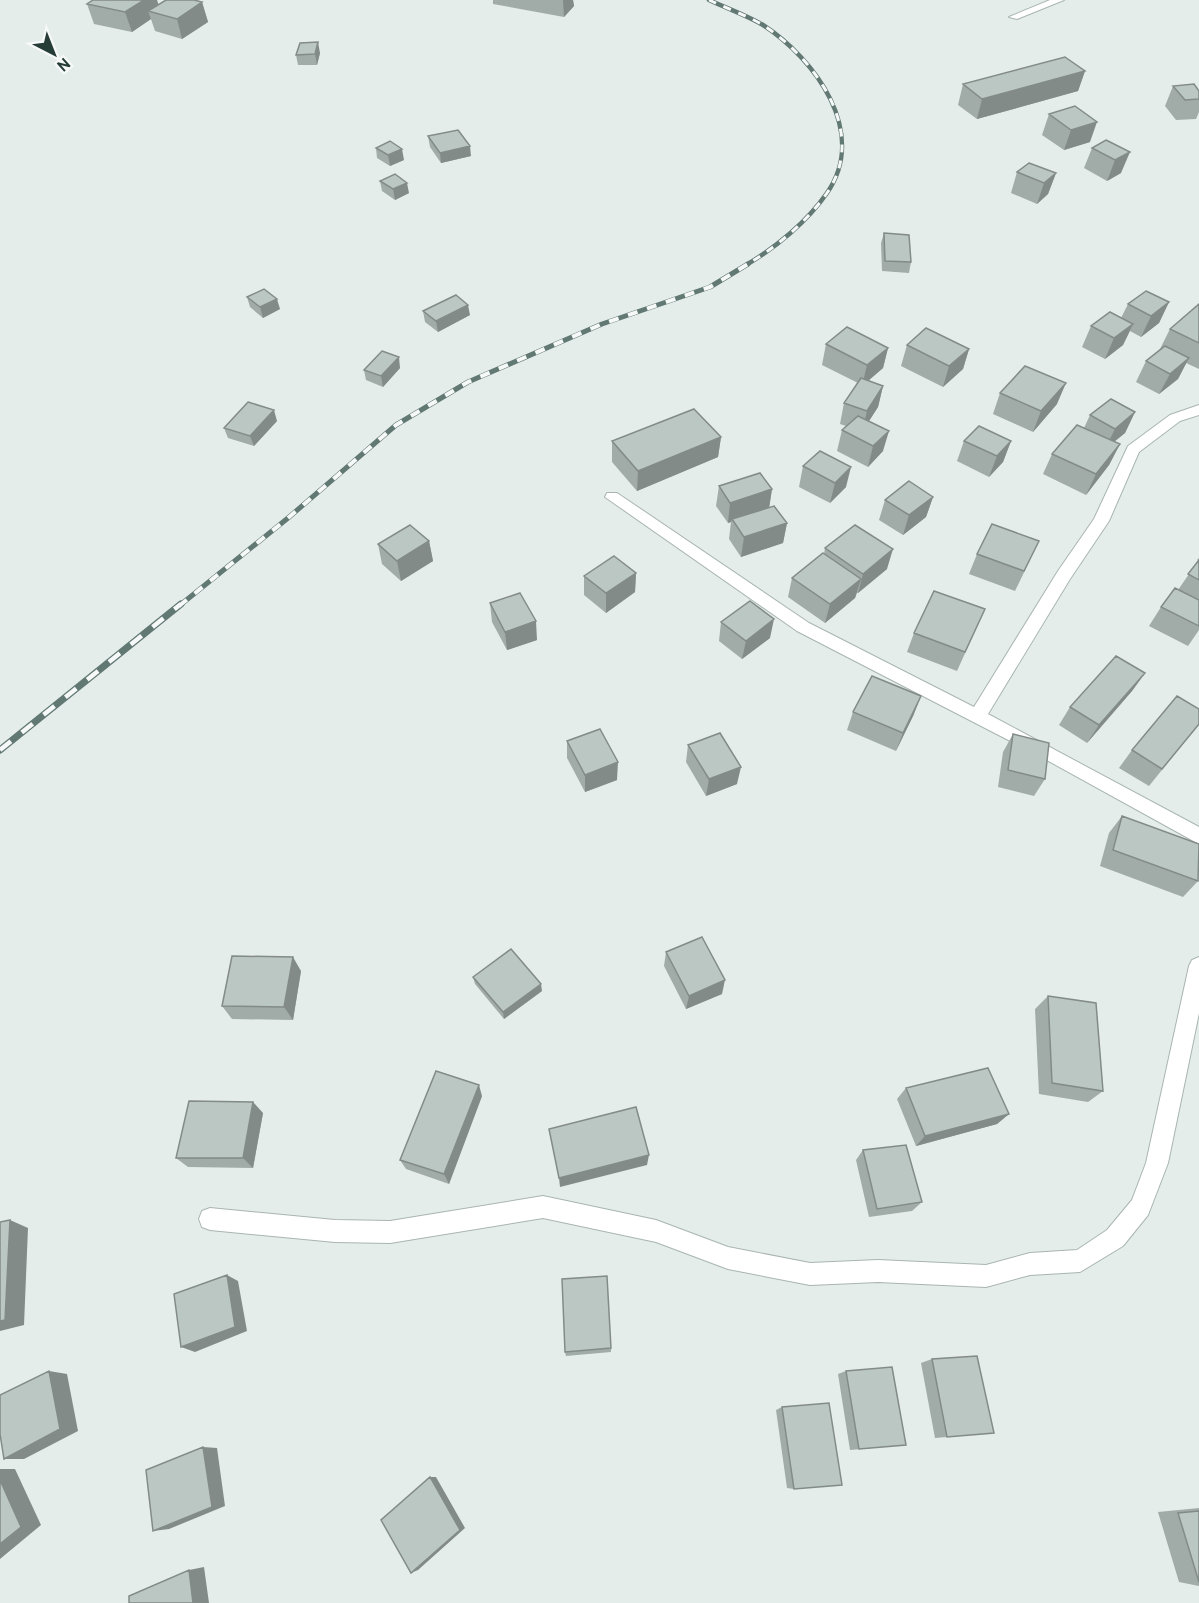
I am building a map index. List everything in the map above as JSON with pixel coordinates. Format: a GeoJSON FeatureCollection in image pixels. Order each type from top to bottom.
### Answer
{"type":"FeatureCollection","features":[{"type":"Feature","properties":{"kind":"street"},"geometry":{"type":"LineString","coordinates":[[1014,17],[1059,0]]}},
{"type":"Feature","properties":{"kind":"street"},"geometry":{"type":"LineString","coordinates":[[977,716],[1064,575],[1101,521],[1133,449],[1175,418],[1199,410]]}},
{"type":"Feature","properties":{"kind":"street"},"geometry":{"type":"LineString","coordinates":[[612,497],[803,627],[977,716],[1199,836]]}},
{"type":"Feature","properties":{"kind":"street"},"geometry":{"type":"LineString","coordinates":[[210,1219],[334,1231],[390,1232],[543,1207],[597,1216],[656,1231],[728,1258],[810,1274],[878,1271],[986,1276],[1030,1264],[1080,1261],[1115,1238],[1140,1208],[1157,1163],[1199,966]]}},
{"type":"Feature","properties":{"kind":"building"},"geometry":{"type":"Polygon","coordinates":[[[93,0],[144,0],[125,12],[87,4],[93,0]]]}},
{"type":"Feature","properties":{"kind":"building"},"geometry":{"type":"Polygon","coordinates":[[[166,0],[202,2],[177,19],[148,11],[166,0]]]}},
{"type":"Feature","properties":{"kind":"building"},"geometry":{"type":"Polygon","coordinates":[[[318,42],[315,54],[296,55],[300,43],[318,42]]]}},
{"type":"Feature","properties":{"kind":"building"},"geometry":{"type":"Polygon","coordinates":[[[1065,57],[1085,71],[982,99],[963,84],[1065,57]]]}},
{"type":"Feature","properties":{"kind":"building"},"geometry":{"type":"Polygon","coordinates":[[[1194,84],[1199,91],[1199,99],[1185,100],[1173,86],[1194,84]]]}},
{"type":"Feature","properties":{"kind":"building"},"geometry":{"type":"Polygon","coordinates":[[[1075,106],[1097,122],[1071,130],[1049,114],[1075,106]]]}},
{"type":"Feature","properties":{"kind":"building"},"geometry":{"type":"Polygon","coordinates":[[[458,130],[470,146],[440,153],[428,136],[458,130]]]}},
{"type":"Feature","properties":{"kind":"building"},"geometry":{"type":"Polygon","coordinates":[[[1106,140],[1130,152],[1115,160],[1092,148],[1106,140]]]}},
{"type":"Feature","properties":{"kind":"building"},"geometry":{"type":"Polygon","coordinates":[[[390,141],[402,149],[388,155],[376,148],[390,141]]]}},
{"type":"Feature","properties":{"kind":"building"},"geometry":{"type":"Polygon","coordinates":[[[1029,163],[1056,173],[1044,183],[1017,172],[1029,163]]]}},
{"type":"Feature","properties":{"kind":"building"},"geometry":{"type":"Polygon","coordinates":[[[395,174],[407,183],[393,189],[380,181],[395,174]]]}},
{"type":"Feature","properties":{"kind":"building"},"geometry":{"type":"Polygon","coordinates":[[[884,233],[909,235],[911,262],[885,261],[884,233]]]}},
{"type":"Feature","properties":{"kind":"building"},"geometry":{"type":"Polygon","coordinates":[[[264,289],[277,299],[260,307],[247,297],[264,289]]]}},
{"type":"Feature","properties":{"kind":"building"},"geometry":{"type":"Polygon","coordinates":[[[1146,291],[1169,302],[1151,316],[1128,304],[1146,291]]]}},
{"type":"Feature","properties":{"kind":"building"},"geometry":{"type":"Polygon","coordinates":[[[456,295],[468,305],[436,321],[423,311],[456,295]]]}},
{"type":"Feature","properties":{"kind":"building"},"geometry":{"type":"Polygon","coordinates":[[[1199,304],[1199,343],[1170,329],[1199,304]]]}},
{"type":"Feature","properties":{"kind":"building"},"geometry":{"type":"Polygon","coordinates":[[[1110,312],[1133,324],[1114,338],[1091,326],[1110,312]]]}},
{"type":"Feature","properties":{"kind":"building"},"geometry":{"type":"Polygon","coordinates":[[[847,327],[888,348],[867,365],[826,344],[847,327]]]}},
{"type":"Feature","properties":{"kind":"building"},"geometry":{"type":"Polygon","coordinates":[[[926,328],[969,349],[949,366],[907,345],[926,328]]]}},
{"type":"Feature","properties":{"kind":"building"},"geometry":{"type":"Polygon","coordinates":[[[1165,346],[1189,358],[1170,374],[1146,361],[1165,346]]]}},
{"type":"Feature","properties":{"kind":"building"},"geometry":{"type":"Polygon","coordinates":[[[382,351],[399,357],[381,376],[364,370],[382,351]]]}},
{"type":"Feature","properties":{"kind":"building"},"geometry":{"type":"Polygon","coordinates":[[[1025,366],[1066,383],[1041,411],[1000,393],[1025,366]]]}},
{"type":"Feature","properties":{"kind":"building"},"geometry":{"type":"Polygon","coordinates":[[[861,378],[883,386],[867,411],[844,403],[861,378]]]}},
{"type":"Feature","properties":{"kind":"building"},"geometry":{"type":"Polygon","coordinates":[[[1111,399],[1135,412],[1115,429],[1090,415],[1111,399]]]}},
{"type":"Feature","properties":{"kind":"building"},"geometry":{"type":"Polygon","coordinates":[[[248,402],[274,410],[250,436],[224,428],[248,402]]]}},
{"type":"Feature","properties":{"kind":"building"},"geometry":{"type":"Polygon","coordinates":[[[694,409],[721,437],[638,471],[612,441],[694,409]]]}},
{"type":"Feature","properties":{"kind":"building"},"geometry":{"type":"Polygon","coordinates":[[[858,416],[889,431],[873,446],[842,430],[858,416]]]}},
{"type":"Feature","properties":{"kind":"building"},"geometry":{"type":"Polygon","coordinates":[[[1077,425],[1120,444],[1096,474],[1052,454],[1077,425]]]}},
{"type":"Feature","properties":{"kind":"building"},"geometry":{"type":"Polygon","coordinates":[[[979,426],[1011,441],[997,456],[964,441],[979,426]]]}},
{"type":"Feature","properties":{"kind":"building"},"geometry":{"type":"Polygon","coordinates":[[[820,451],[851,467],[835,483],[803,466],[820,451]]]}},
{"type":"Feature","properties":{"kind":"building"},"geometry":{"type":"Polygon","coordinates":[[[760,473],[772,489],[730,503],[719,486],[760,473]]]}},
{"type":"Feature","properties":{"kind":"building"},"geometry":{"type":"Polygon","coordinates":[[[909,481],[933,497],[909,515],[885,500],[909,481]]]}},
{"type":"Feature","properties":{"kind":"building"},"geometry":{"type":"Polygon","coordinates":[[[774,506],[787,523],[744,537],[732,519],[774,506]]]}},
{"type":"Feature","properties":{"kind":"building"},"geometry":{"type":"Polygon","coordinates":[[[992,524],[1039,541],[1024,571],[977,554],[992,524]]]}},
{"type":"Feature","properties":{"kind":"building"},"geometry":{"type":"Polygon","coordinates":[[[410,525],[429,541],[397,561],[378,544],[410,525]]]}},
{"type":"Feature","properties":{"kind":"building"},"geometry":{"type":"Polygon","coordinates":[[[855,525],[893,549],[863,574],[825,548],[855,525]]]}},
{"type":"Feature","properties":{"kind":"building"},"geometry":{"type":"Polygon","coordinates":[[[823,553],[861,579],[830,604],[792,578],[823,553]]]}},
{"type":"Feature","properties":{"kind":"building"},"geometry":{"type":"Polygon","coordinates":[[[614,556],[636,573],[606,593],[584,576],[614,556]]]}},
{"type":"Feature","properties":{"kind":"building"},"geometry":{"type":"Polygon","coordinates":[[[1199,560],[1199,580],[1188,574],[1199,560]]]}},
{"type":"Feature","properties":{"kind":"building"},"geometry":{"type":"Polygon","coordinates":[[[1175,588],[1199,600],[1199,626],[1161,607],[1175,588]]]}},
{"type":"Feature","properties":{"kind":"building"},"geometry":{"type":"Polygon","coordinates":[[[934,591],[985,609],[965,652],[914,633],[934,591]]]}},
{"type":"Feature","properties":{"kind":"building"},"geometry":{"type":"Polygon","coordinates":[[[520,593],[536,621],[505,632],[490,603],[520,593]]]}},
{"type":"Feature","properties":{"kind":"building"},"geometry":{"type":"Polygon","coordinates":[[[750,601],[774,619],[746,641],[721,622],[750,601]]]}},
{"type":"Feature","properties":{"kind":"building"},"geometry":{"type":"Polygon","coordinates":[[[1116,656],[1145,673],[1099,725],[1070,707],[1116,656]]]}},
{"type":"Feature","properties":{"kind":"building"},"geometry":{"type":"Polygon","coordinates":[[[872,676],[921,696],[903,733],[853,712],[872,676]]]}},
{"type":"Feature","properties":{"kind":"building"},"geometry":{"type":"Polygon","coordinates":[[[1177,696],[1199,709],[1199,724],[1162,769],[1132,750],[1177,696]]]}},
{"type":"Feature","properties":{"kind":"building"},"geometry":{"type":"Polygon","coordinates":[[[600,729],[618,762],[585,775],[567,741],[600,729]]]}},
{"type":"Feature","properties":{"kind":"building"},"geometry":{"type":"Polygon","coordinates":[[[720,733],[741,767],[709,779],[688,745],[720,733]]]}},
{"type":"Feature","properties":{"kind":"building"},"geometry":{"type":"Polygon","coordinates":[[[1013,734],[1049,743],[1045,779],[1008,770],[1013,734]]]}},
{"type":"Feature","properties":{"kind":"building"},"geometry":{"type":"Polygon","coordinates":[[[1122,816],[1199,844],[1198,881],[1113,850],[1122,816]]]}},
{"type":"Feature","properties":{"kind":"building"},"geometry":{"type":"Polygon","coordinates":[[[702,937],[725,980],[689,996],[666,952],[702,937]]]}},
{"type":"Feature","properties":{"kind":"building"},"geometry":{"type":"Polygon","coordinates":[[[511,949],[541,984],[503,1012],[473,977],[511,949]]]}},
{"type":"Feature","properties":{"kind":"building"},"geometry":{"type":"Polygon","coordinates":[[[232,956],[293,957],[284,1007],[222,1006],[232,956]]]}},
{"type":"Feature","properties":{"kind":"building"},"geometry":{"type":"Polygon","coordinates":[[[1048,996],[1096,1003],[1103,1091],[1052,1083],[1048,996]]]}},
{"type":"Feature","properties":{"kind":"building"},"geometry":{"type":"Polygon","coordinates":[[[988,1068],[1009,1114],[925,1136],[906,1088],[988,1068]]]}},
{"type":"Feature","properties":{"kind":"building"},"geometry":{"type":"Polygon","coordinates":[[[436,1071],[479,1085],[444,1174],[400,1160],[436,1071]]]}},
{"type":"Feature","properties":{"kind":"building"},"geometry":{"type":"Polygon","coordinates":[[[189,1101],[253,1102],[243,1158],[176,1158],[189,1101]]]}},
{"type":"Feature","properties":{"kind":"building"},"geometry":{"type":"Polygon","coordinates":[[[636,1107],[649,1155],[559,1178],[549,1129],[636,1107]]]}},
{"type":"Feature","properties":{"kind":"building"},"geometry":{"type":"Polygon","coordinates":[[[906,1145],[922,1202],[877,1209],[863,1150],[906,1145]]]}},
{"type":"Feature","properties":{"kind":"building"},"geometry":{"type":"Polygon","coordinates":[[[10,1220],[5,1320],[0,1321],[0,1222],[10,1220]]]}},
{"type":"Feature","properties":{"kind":"building"},"geometry":{"type":"Polygon","coordinates":[[[227,1275],[235,1327],[181,1347],[174,1294],[227,1275]]]}},
{"type":"Feature","properties":{"kind":"building"},"geometry":{"type":"Polygon","coordinates":[[[607,1276],[611,1348],[565,1352],[562,1279],[607,1276]]]}},
{"type":"Feature","properties":{"kind":"building"},"geometry":{"type":"Polygon","coordinates":[[[977,1356],[994,1433],[947,1437],[932,1359],[977,1356]]]}},
{"type":"Feature","properties":{"kind":"building"},"geometry":{"type":"Polygon","coordinates":[[[892,1367],[906,1445],[859,1449],[846,1371],[892,1367]]]}},
{"type":"Feature","properties":{"kind":"building"},"geometry":{"type":"Polygon","coordinates":[[[49,1371],[60,1429],[4,1459],[0,1434],[0,1395],[49,1371]]]}},
{"type":"Feature","properties":{"kind":"building"},"geometry":{"type":"Polygon","coordinates":[[[829,1403],[842,1485],[794,1489],[782,1407],[829,1403]]]}},
{"type":"Feature","properties":{"kind":"building"},"geometry":{"type":"Polygon","coordinates":[[[203,1447],[212,1507],[153,1531],[146,1470],[203,1447]]]}},
{"type":"Feature","properties":{"kind":"building"},"geometry":{"type":"Polygon","coordinates":[[[430,1477],[460,1530],[411,1573],[381,1520],[430,1477]]]}},
{"type":"Feature","properties":{"kind":"building"},"geometry":{"type":"Polygon","coordinates":[[[0,1480],[21,1527],[0,1544],[0,1480]]]}},
{"type":"Feature","properties":{"kind":"building"},"geometry":{"type":"Polygon","coordinates":[[[1199,1511],[1199,1582],[1178,1513],[1199,1511]]]}},
{"type":"Feature","properties":{"kind":"building"},"geometry":{"type":"Polygon","coordinates":[[[189,1570],[193,1603],[129,1603],[129,1596],[189,1570]]]}},
{"type":"Feature","properties":{"kind":"railway"},"geometry":{"type":"LineString","coordinates":[[709,0],[756,21],[782,39],[817,77],[830,99],[839,122],[842,146],[838,170],[827,193],[790,234],[746,265]]}},
{"type":"Feature","properties":{"kind":"railway"},"geometry":{"type":"LineString","coordinates":[[179,606],[288,518],[396,425],[468,382],[602,324],[710,287],[748,264]]}},
{"type":"Feature","properties":{"kind":"railway"},"geometry":{"type":"LineString","coordinates":[[0,750],[181,604]]}}]}
